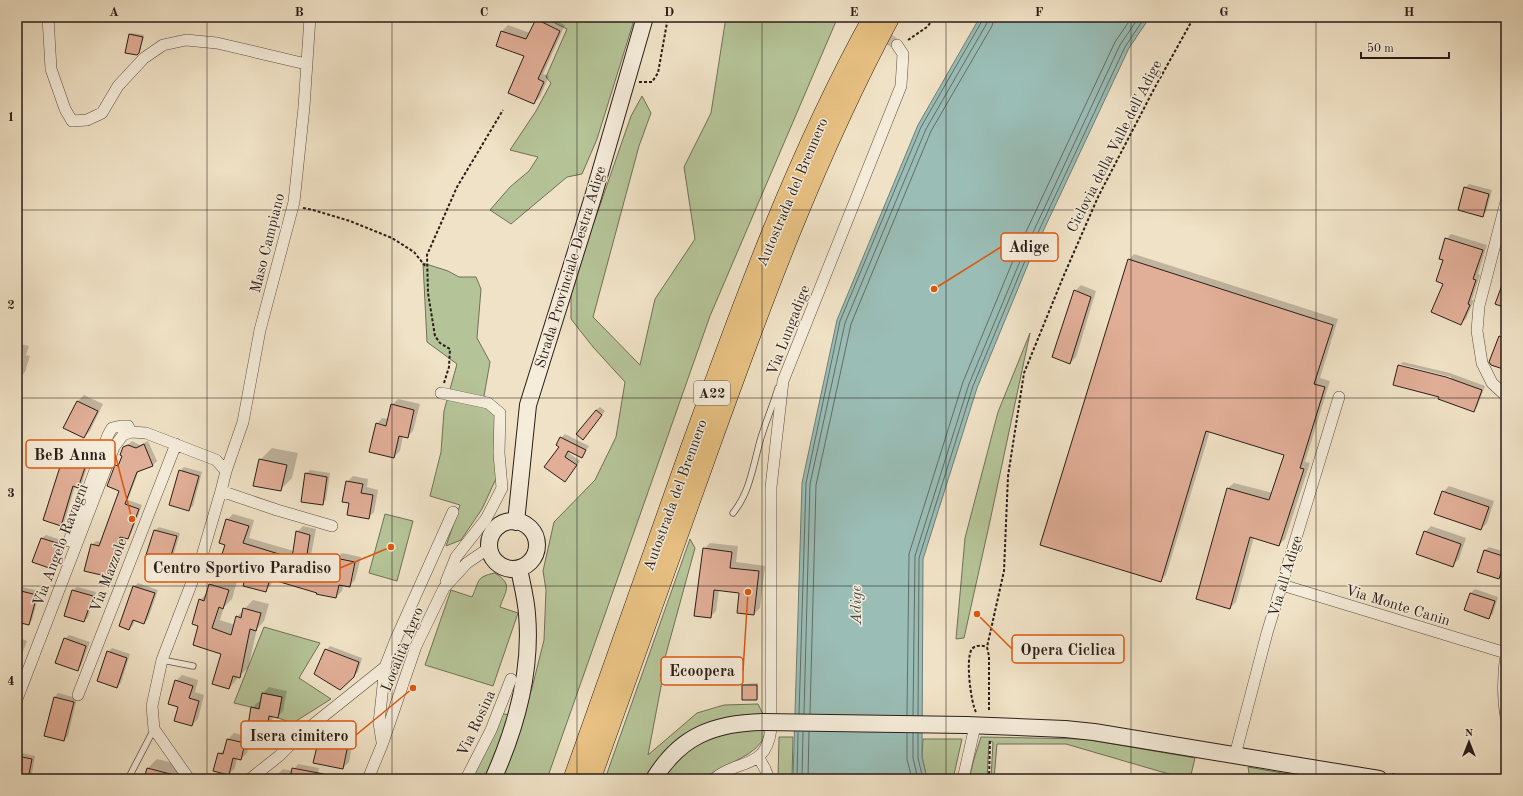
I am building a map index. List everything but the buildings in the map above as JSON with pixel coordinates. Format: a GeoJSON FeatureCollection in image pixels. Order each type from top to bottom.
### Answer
{"type":"FeatureCollection","features":[{"type":"Feature","properties":{"kind":"highway","name":"Autostrada del Brennero"},"geometry":{"type":"LineString","coordinates":[[574,779],[746,299],[803,161],[855,52],[874,17]]}},
{"type":"Feature","properties":{"kind":"highway","name":"Autostrada del Brennero"},"geometry":{"type":"LineString","coordinates":[[590,779],[756,316],[818,165],[876,41],[889,17]]}},
{"type":"Feature","properties":{"kind":"main road","name":"Strada Provinciale Destra Adige"},"geometry":{"type":"LineString","coordinates":[[516,522],[528,405],[593,197],[645,17]]}},
{"type":"Feature","properties":{"kind":"main road"},"geometry":{"type":"LineString","coordinates":[[516,522],[525,525],[532,531],[536,540],[537,549],[534,558],[527,565],[519,569],[505,568],[494,560],[489,548],[490,538],[496,528],[505,523],[516,522]]}},
{"type":"Feature","properties":{"kind":"main road"},"geometry":{"type":"LineString","coordinates":[[493,779],[505,752],[525,678],[528,648],[527,613],[519,569]]}},
{"type":"Feature","properties":{"kind":"main road"},"geometry":{"type":"LineString","coordinates":[[654,779],[660,768],[686,742],[701,734],[720,727],[747,722],[1065,729],[1094,732],[1380,779]]}},
{"type":"Feature","properties":{"kind":"street"},"geometry":{"type":"LineString","coordinates":[[48,17],[51,69],[65,109],[72,121],[88,120],[102,113],[118,86],[144,58],[163,46],[186,40],[217,43],[306,64]]}},
{"type":"Feature","properties":{"kind":"street","name":"Maso Campiano"},"geometry":{"type":"LineString","coordinates":[[154,729],[152,706],[162,660],[202,556],[226,471],[243,422],[260,330],[293,206],[304,107],[310,17]]}},
{"type":"Feature","properties":{"kind":"street","name":"Via Lungadige"},"geometry":{"type":"LineString","coordinates":[[759,758],[767,747],[771,487],[783,381],[901,86],[900,50]]}},
{"type":"Feature","properties":{"kind":"street"},"geometry":{"type":"LineString","coordinates":[[1506,202],[1479,306],[1477,331],[1482,363],[1492,383],[1506,396]]}},
{"type":"Feature","properties":{"kind":"street"},"geometry":{"type":"LineString","coordinates":[[441,393],[488,403],[500,413],[499,453],[502,488],[486,519],[456,556],[444,588]]}},
{"type":"Feature","properties":{"kind":"street","name":"Via all'Adige"},"geometry":{"type":"LineString","coordinates":[[1235,755],[1267,633],[1339,397]]}},
{"type":"Feature","properties":{"kind":"street","name":"Via Angelo Ravagni"},"geometry":{"type":"LineString","coordinates":[[69,541],[108,435],[112,428],[121,426],[128,426],[131,432]]}},
{"type":"Feature","properties":{"kind":"street","name":"Via Angelo Ravagni"},"geometry":{"type":"LineString","coordinates":[[17,699],[114,447],[123,435],[131,432],[146,432],[216,460],[226,471]]}},
{"type":"Feature","properties":{"kind":"street","name":"Via Mazzole"},"geometry":{"type":"LineString","coordinates":[[78,695],[176,444]]}},
{"type":"Feature","properties":{"kind":"street"},"geometry":{"type":"LineString","coordinates":[[221,491],[277,510],[332,526]]}},
{"type":"Feature","properties":{"kind":"street"},"geometry":{"type":"LineString","coordinates":[[382,745],[380,723],[385,667],[453,512]]}},
{"type":"Feature","properties":{"kind":"street","name":"Località Agro"},"geometry":{"type":"LineString","coordinates":[[368,779],[382,745],[416,646],[444,588],[467,563],[489,548]]}},
{"type":"Feature","properties":{"kind":"street","name":"Via Monte Canin"},"geometry":{"type":"LineString","coordinates":[[1282,585],[1506,653]]}},
{"type":"Feature","properties":{"kind":"street"},"geometry":{"type":"LineString","coordinates":[[1506,653],[1503,700],[1506,717]]}},
{"type":"Feature","properties":{"kind":"street"},"geometry":{"type":"LineString","coordinates":[[250,779],[279,756],[300,735],[385,667]]}},
{"type":"Feature","properties":{"kind":"street","name":"Via Rosina"},"geometry":{"type":"LineString","coordinates":[[466,779],[491,730],[511,679]]}},
{"type":"Feature","properties":{"kind":"street"},"geometry":{"type":"LineString","coordinates":[[963,779],[971,726]]}},
{"type":"Feature","properties":{"kind":"street"},"geometry":{"type":"LineString","coordinates":[[154,729],[189,779]]}},
{"type":"Feature","properties":{"kind":"street"},"geometry":{"type":"LineString","coordinates":[[714,779],[726,770],[748,764],[759,758],[769,779]]}},
{"type":"Feature","properties":{"kind":"lane"},"geometry":{"type":"LineString","coordinates":[[733,514],[742,502],[778,386],[783,381]]}},
{"type":"Feature","properties":{"kind":"lane"},"geometry":{"type":"LineString","coordinates":[[162,660],[193,666]]}},
{"type":"Feature","properties":{"kind":"lane"},"geometry":{"type":"LineString","coordinates":[[128,779],[154,729]]}},
{"type":"Feature","properties":{"kind":"path"},"geometry":{"type":"LineString","coordinates":[[627,79],[642,83],[652,82],[658,73],[668,17]]}},
{"type":"Feature","properties":{"kind":"path"},"geometry":{"type":"LineString","coordinates":[[900,50],[906,42],[927,27],[935,17]]}},
{"type":"Feature","properties":{"kind":"path","name":"Ciclovia della Valle dell'Adige"},"geometry":{"type":"LineString","coordinates":[[989,710],[989,656],[987,647],[1004,571],[1008,476],[1024,373],[1098,197],[1194,17]]}},
{"type":"Feature","properties":{"kind":"path"},"geometry":{"type":"LineString","coordinates":[[441,393],[449,366],[450,349],[440,343],[435,336],[428,293],[426,268],[427,255],[457,187],[503,110]]}},
{"type":"Feature","properties":{"kind":"path"},"geometry":{"type":"LineString","coordinates":[[293,206],[313,210],[350,221],[392,238],[414,252],[426,268]]}},
{"type":"Feature","properties":{"kind":"path"},"geometry":{"type":"LineString","coordinates":[[989,779],[990,741]]}},
{"type":"Feature","properties":{"kind":"green space"},"geometry":{"type":"Polygon","coordinates":[[[543,17],[635,17],[597,139],[582,174],[567,177],[511,224],[490,210],[510,187],[529,171],[538,157],[510,150],[536,111],[551,83],[546,77],[567,29],[543,17]]]}},
{"type":"Feature","properties":{"kind":"green space"},"geometry":{"type":"Polygon","coordinates":[[[726,17],[836,17],[837,19],[710,316],[547,779],[502,779],[532,688],[544,640],[546,590],[543,571],[554,522],[595,480],[616,437],[625,382],[593,347],[571,319],[571,283],[631,116],[642,96],[651,113],[639,146],[593,317],[640,365],[655,299],[695,239],[684,167],[711,113],[726,17]]]}},
{"type":"Feature","properties":{"kind":"green space"},"geometry":{"type":"Polygon","coordinates":[[[423,263],[448,271],[459,277],[476,277],[481,289],[477,338],[490,362],[484,396],[505,413],[500,470],[482,509],[461,540],[446,546],[460,505],[430,496],[441,452],[444,411],[457,364],[427,342],[423,263]]]}},
{"type":"Feature","properties":{"kind":"green space"},"geometry":{"type":"Polygon","coordinates":[[[1030,333],[964,638],[956,639],[965,538],[998,412],[1030,333]]]}},
{"type":"Feature","properties":{"kind":"green space"},"geometry":{"type":"Polygon","coordinates":[[[385,514],[413,521],[397,581],[369,573],[385,514]]]}},
{"type":"Feature","properties":{"kind":"green space"},"geometry":{"type":"Polygon","coordinates":[[[690,539],[695,548],[660,676],[663,676],[648,755],[697,713],[724,705],[758,704],[763,714],[726,719],[694,728],[668,747],[656,761],[646,779],[605,779],[690,539]]]}},
{"type":"Feature","properties":{"kind":"green space"},"geometry":{"type":"Polygon","coordinates":[[[495,573],[501,577],[506,585],[506,592],[500,607],[518,613],[493,686],[425,665],[451,590],[472,597],[479,580],[484,576],[495,573]]]}},
{"type":"Feature","properties":{"kind":"green space"},"geometry":{"type":"Polygon","coordinates":[[[264,627],[320,643],[299,678],[331,699],[293,723],[278,718],[282,697],[262,693],[259,709],[234,703],[264,627]]]}},
{"type":"Feature","properties":{"kind":"green space"},"geometry":{"type":"Polygon","coordinates":[[[500,713],[509,715],[501,742],[486,779],[468,779],[500,713]]]}},
{"type":"Feature","properties":{"kind":"green space"},"geometry":{"type":"Polygon","coordinates":[[[738,730],[767,730],[762,741],[756,748],[742,758],[719,769],[705,779],[662,779],[669,769],[685,753],[715,737],[738,730]]]}},
{"type":"Feature","properties":{"kind":"green space"},"geometry":{"type":"Polygon","coordinates":[[[779,737],[793,737],[792,779],[778,779],[779,737]]]}},
{"type":"Feature","properties":{"kind":"green space"},"geometry":{"type":"Polygon","coordinates":[[[981,737],[1084,739],[1195,758],[1190,779],[1186,779],[1066,744],[997,744],[994,779],[991,779],[993,742],[989,741],[987,779],[969,779],[981,737]]]}},
{"type":"Feature","properties":{"kind":"green space"},"geometry":{"type":"Polygon","coordinates":[[[923,739],[962,739],[953,779],[927,779],[922,757],[923,739]]]}},
{"type":"Feature","properties":{"kind":"green space"},"geometry":{"type":"Polygon","coordinates":[[[1248,767],[1316,779],[1250,779],[1248,767]]]}},
{"type":"Feature","properties":{"kind":"green space"},"geometry":{"type":"Polygon","coordinates":[[[734,775],[750,776],[756,779],[723,779],[734,775]]]}},
{"type":"Feature","properties":{"kind":"water"},"geometry":{"type":"Polygon","coordinates":[[[980,17],[1150,17],[1129,48],[1031,257],[977,388],[923,559],[922,757],[927,779],[793,779],[802,483],[837,320],[918,125],[980,17]]]}},
{"type":"Feature","properties":{"kind":"tunnel"},"geometry":{"type":"LineString","coordinates":[[859,17],[897,45]]}},
{"type":"Feature","properties":{"kind":"place","name":"Adige"},"geometry":{"type":"Point","coordinates":[934,289]}},
{"type":"Feature","properties":{"kind":"place","name":"BeB Anna"},"geometry":{"type":"Point","coordinates":[132,519]}},
{"type":"Feature","properties":{"kind":"place","name":"Centro Sportivo Paradiso"},"geometry":{"type":"Point","coordinates":[391,547]}},
{"type":"Feature","properties":{"kind":"place","name":"Ecoopera"},"geometry":{"type":"Point","coordinates":[748,592]}},
{"type":"Feature","properties":{"kind":"place","name":"Opera Ciclica"},"geometry":{"type":"Point","coordinates":[977,614]}},
{"type":"Feature","properties":{"kind":"place","name":"Isera cimitero"},"geometry":{"type":"Point","coordinates":[413,688]}}]}
